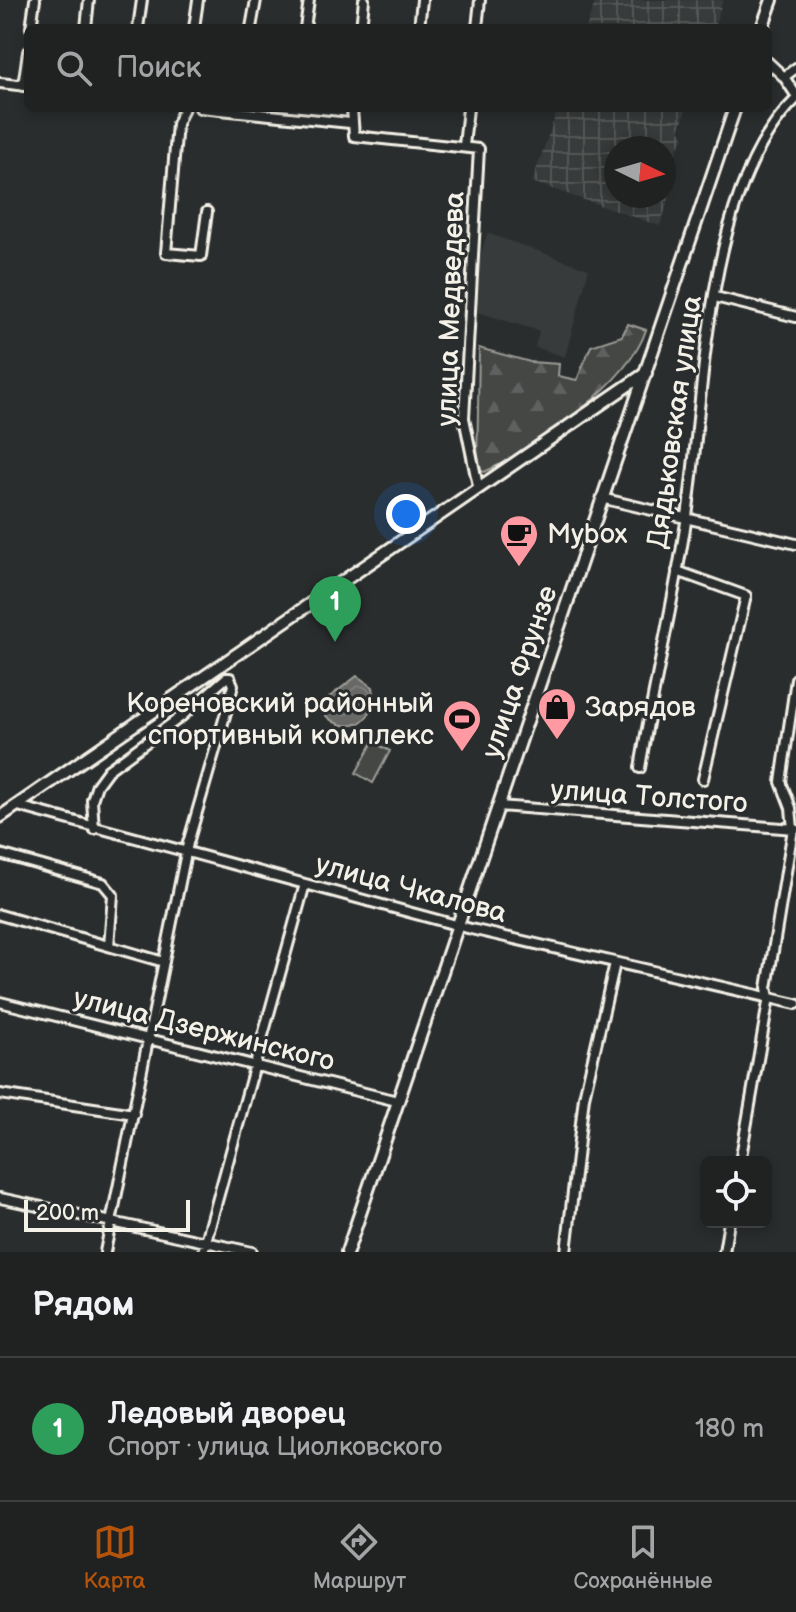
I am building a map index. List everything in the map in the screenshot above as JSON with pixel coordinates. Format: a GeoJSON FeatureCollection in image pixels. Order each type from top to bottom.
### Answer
{"type":"FeatureCollection","features":[{"type":"Feature","properties":{"kind":"main road"},"geometry":{"type":"LineString","coordinates":[[763,24],[772,0]]}},
{"type":"Feature","properties":{"kind":"main road","name":"улица Фрунзе"},"geometry":{"type":"LineString","coordinates":[[347,1252],[605,499],[734,112]]}},
{"type":"Feature","properties":{"kind":"main road"},"geometry":{"type":"LineString","coordinates":[[0,817],[646,373]]}},
{"type":"Feature","properties":{"kind":"main road"},"geometry":{"type":"LineString","coordinates":[[622,390],[631,398],[632,416]]}},
{"type":"Feature","properties":{"kind":"street"},"geometry":{"type":"LineString","coordinates":[[32,24],[35,0]]}},
{"type":"Feature","properties":{"kind":"street"},"geometry":{"type":"LineString","coordinates":[[86,24],[89,0]]}},
{"type":"Feature","properties":{"kind":"street"},"geometry":{"type":"LineString","coordinates":[[139,24],[142,0]]}},
{"type":"Feature","properties":{"kind":"street"},"geometry":{"type":"LineString","coordinates":[[195,24],[198,0]]}},
{"type":"Feature","properties":{"kind":"street"},"geometry":{"type":"LineString","coordinates":[[252,24],[256,0]]}},
{"type":"Feature","properties":{"kind":"street"},"geometry":{"type":"LineString","coordinates":[[306,24],[309,0]]}},
{"type":"Feature","properties":{"kind":"street"},"geometry":{"type":"LineString","coordinates":[[361,24],[364,0]]}},
{"type":"Feature","properties":{"kind":"street"},"geometry":{"type":"LineString","coordinates":[[419,24],[422,0]]}},
{"type":"Feature","properties":{"kind":"street"},"geometry":{"type":"LineString","coordinates":[[477,24],[480,0]]}},
{"type":"Feature","properties":{"kind":"street"},"geometry":{"type":"LineString","coordinates":[[772,66],[784,77],[796,97]]}},
{"type":"Feature","properties":{"kind":"street"},"geometry":{"type":"LineString","coordinates":[[784,77],[796,68]]}},
{"type":"Feature","properties":{"kind":"street"},"geometry":{"type":"LineString","coordinates":[[0,83],[24,86]]}},
{"type":"Feature","properties":{"kind":"street","name":"Дядьковская улица"},"geometry":{"type":"LineString","coordinates":[[640,768],[686,517],[719,266],[753,159],[773,121],[796,97]]}},
{"type":"Feature","properties":{"kind":"street"},"geometry":{"type":"LineString","coordinates":[[182,112],[177,124],[166,253],[201,256],[207,212]]}},
{"type":"Feature","properties":{"kind":"street"},"geometry":{"type":"LineString","coordinates":[[255,112],[350,123]]}},
{"type":"Feature","properties":{"kind":"street"},"geometry":{"type":"LineString","coordinates":[[351,112],[350,123],[354,136],[464,146],[468,112]]}},
{"type":"Feature","properties":{"kind":"street","name":"улица Медведева"},"geometry":{"type":"LineString","coordinates":[[464,146],[475,147],[479,155],[464,418],[478,486]]}},
{"type":"Feature","properties":{"kind":"street"},"geometry":{"type":"LineString","coordinates":[[715,297],[796,317]]}},
{"type":"Feature","properties":{"kind":"street"},"geometry":{"type":"LineString","coordinates":[[605,499],[796,544]]}},
{"type":"Feature","properties":{"kind":"street"},"geometry":{"type":"LineString","coordinates":[[677,571],[746,596],[703,779]]}},
{"type":"Feature","properties":{"kind":"street"},"geometry":{"type":"LineString","coordinates":[[94,829],[92,800],[97,785],[108,770],[182,716],[226,678],[230,678],[233,685],[229,702],[187,851],[105,1252]]}},
{"type":"Feature","properties":{"kind":"street"},"geometry":{"type":"LineString","coordinates":[[741,1156],[794,829],[791,808],[781,782],[796,679]]}},
{"type":"Feature","properties":{"kind":"street","name":"улица Чкалова"},"geometry":{"type":"LineString","coordinates":[[18,806],[471,929],[796,1004]]}},
{"type":"Feature","properties":{"kind":"street","name":"улица Толстого"},"geometry":{"type":"LineString","coordinates":[[498,806],[794,829]]}},
{"type":"Feature","properties":{"kind":"street"},"geometry":{"type":"LineString","coordinates":[[0,854],[103,883],[113,895],[109,946]]}},
{"type":"Feature","properties":{"kind":"street"},"geometry":{"type":"LineString","coordinates":[[204,1247],[305,884]]}},
{"type":"Feature","properties":{"kind":"street"},"geometry":{"type":"LineString","coordinates":[[0,915],[164,962]]}},
{"type":"Feature","properties":{"kind":"street"},"geometry":{"type":"LineString","coordinates":[[566,1252],[584,1097],[615,963]]}},
{"type":"Feature","properties":{"kind":"street","name":"улица Дзержинского"},"geometry":{"type":"LineString","coordinates":[[0,1002],[397,1101]]}},
{"type":"Feature","properties":{"kind":"street"},"geometry":{"type":"LineString","coordinates":[[0,1094],[134,1114]]}},
{"type":"Feature","properties":{"kind":"street"},"geometry":{"type":"LineString","coordinates":[[0,1198],[204,1247],[252,1252]]}},
{"type":"Feature","properties":{"kind":"street"},"geometry":{"type":"LineString","coordinates":[[724,1252],[728,1228]]}},
{"type":"Feature","properties":{"kind":"shaded area"},"geometry":{"type":"Polygon","coordinates":[[[596,0],[723,0],[715,24],[587,24],[596,0]]]}},
{"type":"Feature","properties":{"kind":"shaded area"},"geometry":{"type":"Polygon","coordinates":[[[557,112],[686,112],[679,130],[684,137],[676,151],[676,136],[604,136],[604,207],[532,182],[557,112]]]}},
{"type":"Feature","properties":{"kind":"shaded area"},"geometry":{"type":"Polygon","coordinates":[[[608,208],[666,208],[660,226],[608,208]]]}},
{"type":"Feature","properties":{"kind":"shaded area"},"geometry":{"type":"Polygon","coordinates":[[[487,233],[589,269],[565,357],[535,347],[539,331],[477,312],[479,262],[487,233]]]}},
{"type":"Feature","properties":{"kind":"green space"},"geometry":{"type":"Polygon","coordinates":[[[628,324],[646,330],[621,371],[601,392],[528,448],[484,472],[477,469],[479,348],[530,362],[559,364],[558,376],[577,380],[591,346],[622,336],[628,324]]]}},
{"type":"Feature","properties":{"kind":"green space"},"geometry":{"type":"Polygon","coordinates":[[[373,742],[390,751],[373,783],[356,773],[373,742]]]}},
{"type":"Feature","properties":{"kind":"water"},"geometry":{"type":"Polygon","coordinates":[[[357,676],[373,687],[372,708],[361,722],[353,725],[334,722],[325,715],[323,702],[357,676]]]}},
{"type":"Feature","properties":{"kind":"place","name":"Mybox"},"geometry":{"type":"Point","coordinates":[519,568]}},
{"type":"Feature","properties":{"kind":"place","name":"Ледовый дворец"},"geometry":{"type":"Point","coordinates":[335,642]}},
{"type":"Feature","properties":{"kind":"place","name":"Зарядов"},"geometry":{"type":"Point","coordinates":[557,741]}},
{"type":"Feature","properties":{"kind":"place","name":"Кореновский районный спортивный комплекс"},"geometry":{"type":"Point","coordinates":[462,753]}}]}
